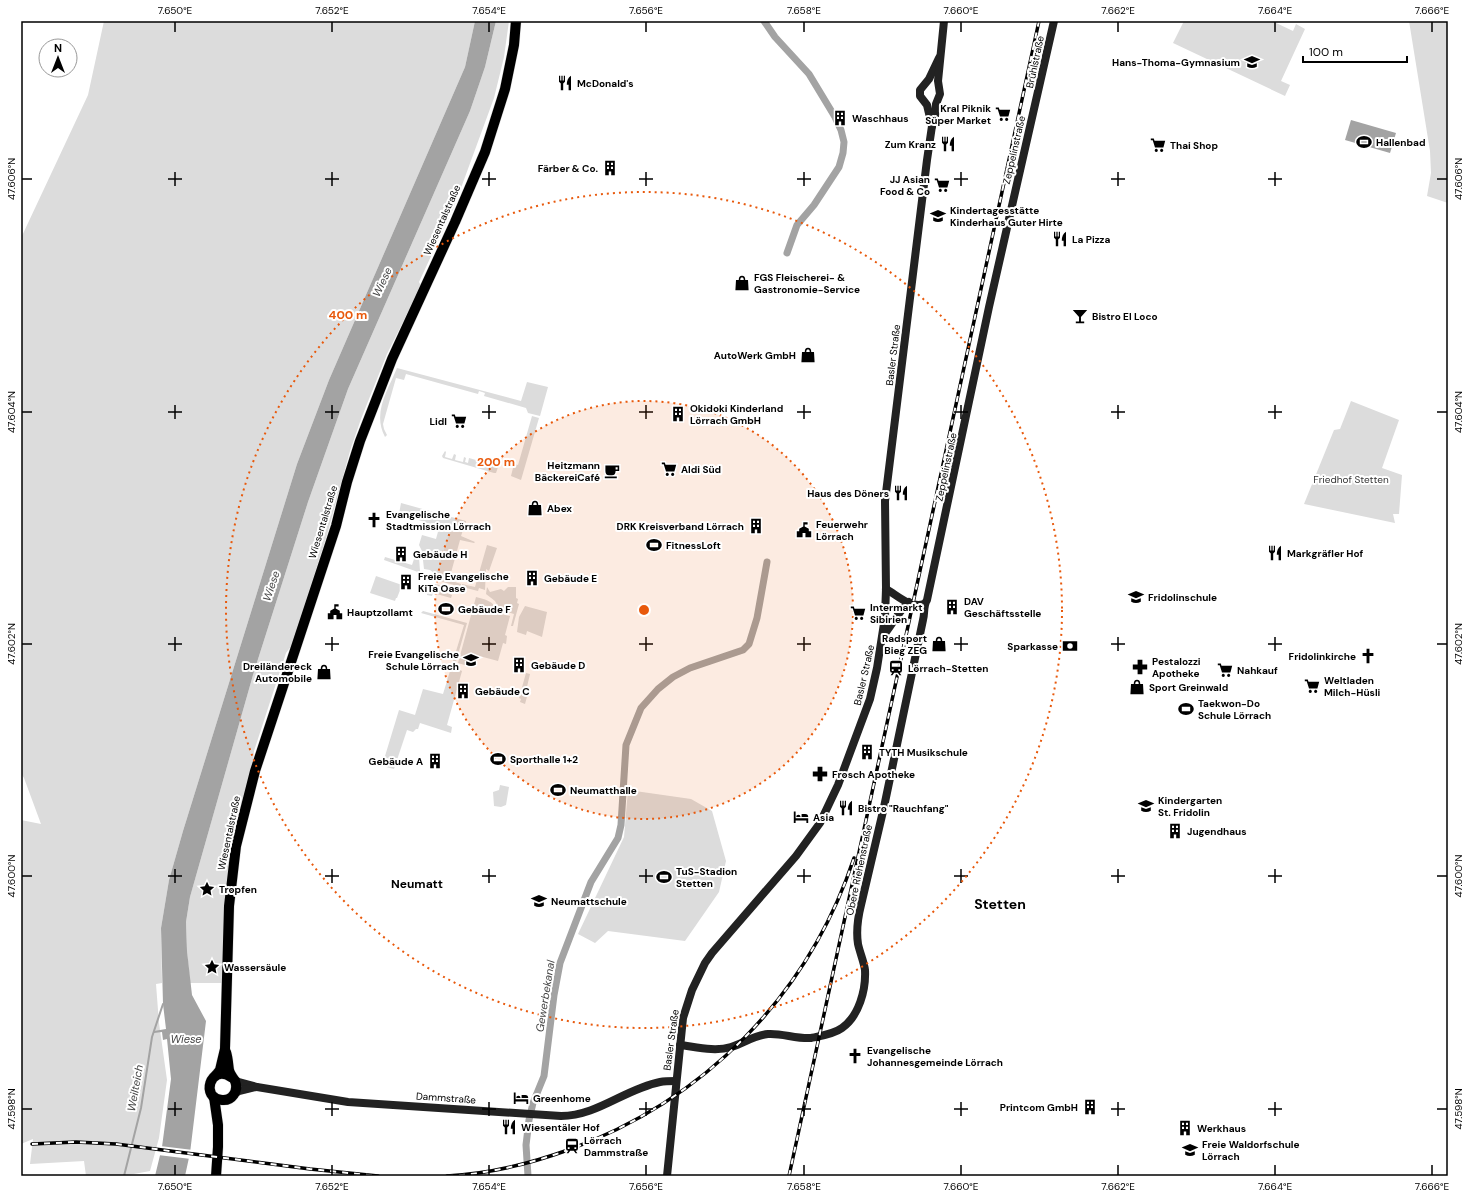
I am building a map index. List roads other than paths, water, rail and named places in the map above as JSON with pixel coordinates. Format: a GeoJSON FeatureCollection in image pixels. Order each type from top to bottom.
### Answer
{"type":"FeatureCollection","features":[{"type":"Feature","properties":{"kind":"main road","name":"Wiesentalstraße"},"geometry":{"type":"LineString","coordinates":[[216,1075],[220,1070],[225,1049],[229,906],[236,846],[255,771],[336,526],[347,482],[360,441],[392,359],[455,222],[485,152],[504,96],[514,45],[516,21]]}},
{"type":"Feature","properties":{"kind":"main road","name":"Basler Straße"},"geometry":{"type":"LineString","coordinates":[[668,1176],[683,1018],[692,990],[705,963],[796,856],[820,823],[834,794],[867,710],[877,668],[886,610],[885,501],[932,126],[936,104],[940,94],[938,81],[940,70],[939,58],[944,21]]}},
{"type":"Feature","properties":{"kind":"main road","name":"Brühlstraße"},"geometry":{"type":"LineString","coordinates":[[1035,108],[1054,21]]}},
{"type":"Feature","properties":{"kind":"main road","name":"Basler Straße"},"geometry":{"type":"LineString","coordinates":[[932,126],[927,105],[920,93],[921,87],[929,79],[939,58]]}},
{"type":"Feature","properties":{"kind":"main road"},"geometry":{"type":"LineString","coordinates":[[925,83],[933,82],[939,86]]}},
{"type":"Feature","properties":{"kind":"main road"},"geometry":{"type":"LineString","coordinates":[[924,100],[931,102],[938,99]]}},
{"type":"Feature","properties":{"kind":"main road","name":"Zeppelinstraße"},"geometry":{"type":"LineString","coordinates":[[884,807],[925,611],[924,604],[929,592],[989,307],[1035,108]]}},
{"type":"Feature","properties":{"kind":"main road"},"geometry":{"type":"LineString","coordinates":[[886,589],[909,602],[920,606],[924,604]]}},
{"type":"Feature","properties":{"kind":"main road"},"geometry":{"type":"LineString","coordinates":[[882,637],[892,625],[901,609],[909,602]]}},
{"type":"Feature","properties":{"kind":"main road","name":"Obere Riehenstraße"},"geometry":{"type":"LineString","coordinates":[[680,1045],[721,1049],[767,1034],[811,1038],[826,1035],[842,1028],[855,1015],[862,997],[865,970],[858,943],[858,921],[884,807]]}},
{"type":"Feature","properties":{"kind":"main road","name":"Wiesentalstraße"},"geometry":{"type":"LineString","coordinates":[[225,1049],[232,1078]]}},
{"type":"Feature","properties":{"kind":"main road"},"geometry":{"type":"LineString","coordinates":[[218,1125],[225,1104],[231,1097],[236,1086],[232,1078],[222,1074],[216,1075],[210,1081],[210,1093],[214,1097],[221,1100],[231,1097]]}},
{"type":"Feature","properties":{"kind":"main road","name":"Dammstraße"},"geometry":{"type":"LineString","coordinates":[[232,1078],[239,1082],[257,1086],[348,1102],[539,1115],[576,1115],[588,1112],[647,1086],[661,1082],[676,1081]]}},
{"type":"Feature","properties":{"kind":"main road","name":"Dammstraße"},"geometry":{"type":"LineString","coordinates":[[231,1097],[257,1086]]}},
{"type":"Feature","properties":{"kind":"main road"},"geometry":{"type":"LineString","coordinates":[[214,1097],[218,1125],[216,1176]]}},
{"type":"Feature","properties":{"kind":"water","name":"Wiese"},"geometry":{"type":"Polygon","coordinates":[[[475,21],[496,21],[485,67],[470,111],[348,389],[308,502],[253,675],[190,897],[186,922],[187,951],[192,995],[206,1021],[190,1153],[185,1176],[155,1176],[162,1147],[171,1079],[167,1039],[163,1040],[162,1032],[154,1033],[154,1031],[166,1029],[163,1004],[161,928],[169,880],[297,464],[329,380],[465,67],[475,21]]]}},
{"type":"Feature","properties":{"kind":"water"},"geometry":{"type":"Polygon","coordinates":[[[1351,120],[1396,133],[1390,153],[1345,140],[1351,120]]]}},
{"type":"Feature","properties":{"kind":"waterway","name":"Gewerbekanal"},"geometry":{"type":"LineString","coordinates":[[764,21],[775,37],[809,74],[835,117],[841,130],[844,142],[839,167],[814,205],[797,225],[787,253]]}},
{"type":"Feature","properties":{"kind":"waterway","name":"Gewerbekanal"},"geometry":{"type":"LineString","coordinates":[[528,1176],[526,1145],[529,1120],[533,1103],[544,1076],[554,995],[560,963],[591,882],[618,838],[621,825],[626,745],[641,708],[658,689],[673,677],[690,668],[743,650],[749,644],[757,618],[767,562]]}},
{"type":"Feature","properties":{"kind":"waterway","name":"Weilteich"},"geometry":{"type":"LineString","coordinates":[[124,1176],[141,1108],[152,1037],[163,1004]]}},
{"type":"Feature","properties":{"kind":"railway"},"geometry":{"type":"LineString","coordinates":[[789,1176],[1039,21]]}},
{"type":"Feature","properties":{"kind":"railway"},"geometry":{"type":"LineString","coordinates":[[447,1176],[508,1168],[568,1150],[617,1129],[664,1103],[706,1072],[745,1037],[779,998],[809,955],[834,908],[854,858]]}},
{"type":"Feature","properties":{"kind":"railway"},"geometry":{"type":"LineString","coordinates":[[32,1144],[76,1142],[116,1144],[310,1169],[378,1176]]}},
{"type":"Feature","properties":{"kind":"place","name":"Hans-Thoma-Gymnasium"},"geometry":{"type":"Point","coordinates":[1252,62]}},
{"type":"Feature","properties":{"kind":"place","name":"McDonald's"},"geometry":{"type":"Point","coordinates":[565,83]}},
{"type":"Feature","properties":{"kind":"place","name":"Kral Piknik Süper Market"},"geometry":{"type":"Point","coordinates":[1003,114]}},
{"type":"Feature","properties":{"kind":"place","name":"Waschhaus"},"geometry":{"type":"Point","coordinates":[840,118]}},
{"type":"Feature","properties":{"kind":"place","name":"Hallenbad"},"geometry":{"type":"Point","coordinates":[1364,142]}},
{"type":"Feature","properties":{"kind":"place","name":"Zum Kranz"},"geometry":{"type":"Point","coordinates":[948,144]}},
{"type":"Feature","properties":{"kind":"place","name":"Thai Shop"},"geometry":{"type":"Point","coordinates":[1158,145]}},
{"type":"Feature","properties":{"kind":"place","name":"Färber & Co."},"geometry":{"type":"Point","coordinates":[610,168]}},
{"type":"Feature","properties":{"kind":"place","name":"JJ Asian Food & Co"},"geometry":{"type":"Point","coordinates":[942,185]}},
{"type":"Feature","properties":{"kind":"place","name":"Kindertagesstätte Kinderhaus Guter Hirte"},"geometry":{"type":"Point","coordinates":[938,216]}},
{"type":"Feature","properties":{"kind":"place","name":"La Pizza"},"geometry":{"type":"Point","coordinates":[1060,239]}},
{"type":"Feature","properties":{"kind":"place","name":"FGS Fleischerei- & Gastronomie-Service"},"geometry":{"type":"Point","coordinates":[742,283]}},
{"type":"Feature","properties":{"kind":"place","name":"Bistro El Loco"},"geometry":{"type":"Point","coordinates":[1080,316]}},
{"type":"Feature","properties":{"kind":"place","name":"AutoWerk GmbH"},"geometry":{"type":"Point","coordinates":[808,355]}},
{"type":"Feature","properties":{"kind":"place","name":"Okidoki Kinderland Lörrach GmbH"},"geometry":{"type":"Point","coordinates":[678,414]}},
{"type":"Feature","properties":{"kind":"place","name":"Lidl"},"geometry":{"type":"Point","coordinates":[459,421]}},
{"type":"Feature","properties":{"kind":"place","name":"Aldi Süd"},"geometry":{"type":"Point","coordinates":[669,469]}},
{"type":"Feature","properties":{"kind":"place","name":"Heitzmann BäckereiCafé"},"geometry":{"type":"Point","coordinates":[612,471]}},
{"type":"Feature","properties":{"kind":"place","name":"Haus des Döners"},"geometry":{"type":"Point","coordinates":[901,493]}},
{"type":"Feature","properties":{"kind":"place","name":"Abex"},"geometry":{"type":"Point","coordinates":[535,508]}},
{"type":"Feature","properties":{"kind":"place","name":"Evangelische Stadtmission Lörrach"},"geometry":{"type":"Point","coordinates":[374,520]}},
{"type":"Feature","properties":{"kind":"place","name":"DRK Kreisverband Lörrach"},"geometry":{"type":"Point","coordinates":[756,526]}},
{"type":"Feature","properties":{"kind":"place","name":"Feuerwehr Lörrach"},"geometry":{"type":"Point","coordinates":[804,530]}},
{"type":"Feature","properties":{"kind":"place","name":"FitnessLoft"},"geometry":{"type":"Point","coordinates":[654,545]}},
{"type":"Feature","properties":{"kind":"place","name":"Markgräfler Hof"},"geometry":{"type":"Point","coordinates":[1275,553]}},
{"type":"Feature","properties":{"kind":"place","name":"Gebäude H"},"geometry":{"type":"Point","coordinates":[401,554]}},
{"type":"Feature","properties":{"kind":"place","name":"Gebäude E"},"geometry":{"type":"Point","coordinates":[532,578]}},
{"type":"Feature","properties":{"kind":"place","name":"Freie Evangelische KiTa Oase"},"geometry":{"type":"Point","coordinates":[406,582]}},
{"type":"Feature","properties":{"kind":"place","name":"Fridolinschule"},"geometry":{"type":"Point","coordinates":[1136,597]}},
{"type":"Feature","properties":{"kind":"place","name":"DAV Geschäftsstelle"},"geometry":{"type":"Point","coordinates":[952,607]}},
{"type":"Feature","properties":{"kind":"place","name":"Gebäude F"},"geometry":{"type":"Point","coordinates":[446,609]}},
{"type":"Feature","properties":{"kind":"place","name":"Hauptzollamt"},"geometry":{"type":"Point","coordinates":[335,612]}},
{"type":"Feature","properties":{"kind":"place","name":"Intermarkt Sibirien"},"geometry":{"type":"Point","coordinates":[858,613]}},
{"type":"Feature","properties":{"kind":"place","name":"Radsport Bieg ZEG"},"geometry":{"type":"Point","coordinates":[939,644]}},
{"type":"Feature","properties":{"kind":"place","name":"Sparkasse"},"geometry":{"type":"Point","coordinates":[1070,646]}},
{"type":"Feature","properties":{"kind":"place","name":"Fridolinkirche"},"geometry":{"type":"Point","coordinates":[1368,656]}},
{"type":"Feature","properties":{"kind":"place","name":"Freie Evangelische Schule Lörrach"},"geometry":{"type":"Point","coordinates":[471,660]}},
{"type":"Feature","properties":{"kind":"place","name":"Gebäude D"},"geometry":{"type":"Point","coordinates":[519,665]}},
{"type":"Feature","properties":{"kind":"place","name":"Pestalozzi Apotheke"},"geometry":{"type":"Point","coordinates":[1140,667]}},
{"type":"Feature","properties":{"kind":"place","name":"Lörrach-Stetten"},"geometry":{"type":"Point","coordinates":[896,668]}},
{"type":"Feature","properties":{"kind":"place","name":"Nahkauf"},"geometry":{"type":"Point","coordinates":[1225,670]}},
{"type":"Feature","properties":{"kind":"place","name":"Dreiländereck Automobile"},"geometry":{"type":"Point","coordinates":[324,672]}},
{"type":"Feature","properties":{"kind":"place","name":"Weltladen Milch-Hüsli"},"geometry":{"type":"Point","coordinates":[1312,686]}},
{"type":"Feature","properties":{"kind":"place","name":"Sport Greinwald"},"geometry":{"type":"Point","coordinates":[1137,687]}},
{"type":"Feature","properties":{"kind":"place","name":"Gebäude C"},"geometry":{"type":"Point","coordinates":[463,691]}},
{"type":"Feature","properties":{"kind":"place","name":"Taekwon-Do Schule Lörrach"},"geometry":{"type":"Point","coordinates":[1186,709]}},
{"type":"Feature","properties":{"kind":"place","name":"TYTH Musikschule"},"geometry":{"type":"Point","coordinates":[867,752]}},
{"type":"Feature","properties":{"kind":"place","name":"Sporthalle 1+2"},"geometry":{"type":"Point","coordinates":[498,759]}},
{"type":"Feature","properties":{"kind":"place","name":"Gebäude A"},"geometry":{"type":"Point","coordinates":[435,761]}},
{"type":"Feature","properties":{"kind":"place","name":"Frosch Apotheke"},"geometry":{"type":"Point","coordinates":[820,774]}},
{"type":"Feature","properties":{"kind":"place","name":"Neumatthalle"},"geometry":{"type":"Point","coordinates":[558,790]}},
{"type":"Feature","properties":{"kind":"place","name":"Kindergarten St. Fridolin"},"geometry":{"type":"Point","coordinates":[1146,806]}},
{"type":"Feature","properties":{"kind":"place","name":"Bistro \"Rauchfang\""},"geometry":{"type":"Point","coordinates":[846,808]}},
{"type":"Feature","properties":{"kind":"place","name":"Asia"},"geometry":{"type":"Point","coordinates":[801,817]}},
{"type":"Feature","properties":{"kind":"place","name":"Jugendhaus"},"geometry":{"type":"Point","coordinates":[1175,831]}},
{"type":"Feature","properties":{"kind":"place","name":"TuS-Stadion Stetten"},"geometry":{"type":"Point","coordinates":[664,877]}},
{"type":"Feature","properties":{"kind":"place","name":"Tropfen"},"geometry":{"type":"Point","coordinates":[207,889]}},
{"type":"Feature","properties":{"kind":"place","name":"Neumattschule"},"geometry":{"type":"Point","coordinates":[539,901]}},
{"type":"Feature","properties":{"kind":"place","name":"Wassersäule"},"geometry":{"type":"Point","coordinates":[212,967]}},
{"type":"Feature","properties":{"kind":"place","name":"Evangelische Johannesgemeinde Lörrach"},"geometry":{"type":"Point","coordinates":[855,1056]}},
{"type":"Feature","properties":{"kind":"place","name":"Greenhome"},"geometry":{"type":"Point","coordinates":[521,1098]}},
{"type":"Feature","properties":{"kind":"place","name":"Printcom GmbH"},"geometry":{"type":"Point","coordinates":[1090,1107]}},
{"type":"Feature","properties":{"kind":"place","name":"Wiesentäler Hof"},"geometry":{"type":"Point","coordinates":[509,1127]}},
{"type":"Feature","properties":{"kind":"place","name":"Werkhaus"},"geometry":{"type":"Point","coordinates":[1185,1128]}},
{"type":"Feature","properties":{"kind":"place","name":"Lörrach Dammstraße"},"geometry":{"type":"Point","coordinates":[572,1146]}},
{"type":"Feature","properties":{"kind":"place","name":"Freie Waldorfschule Lörrach"},"geometry":{"type":"Point","coordinates":[1190,1150]}},
{"type":"Feature","properties":{"kind":"district","name":"Neumatt"},"geometry":{"type":"Point","coordinates":[417,884]}},
{"type":"Feature","properties":{"kind":"district","name":"Stetten"},"geometry":{"type":"Point","coordinates":[1000,904]}},
{"type":"Feature","properties":{"kind":"park label","name":"Friedhof Stetten"},"geometry":{"type":"Point","coordinates":[1351,479]}}]}
